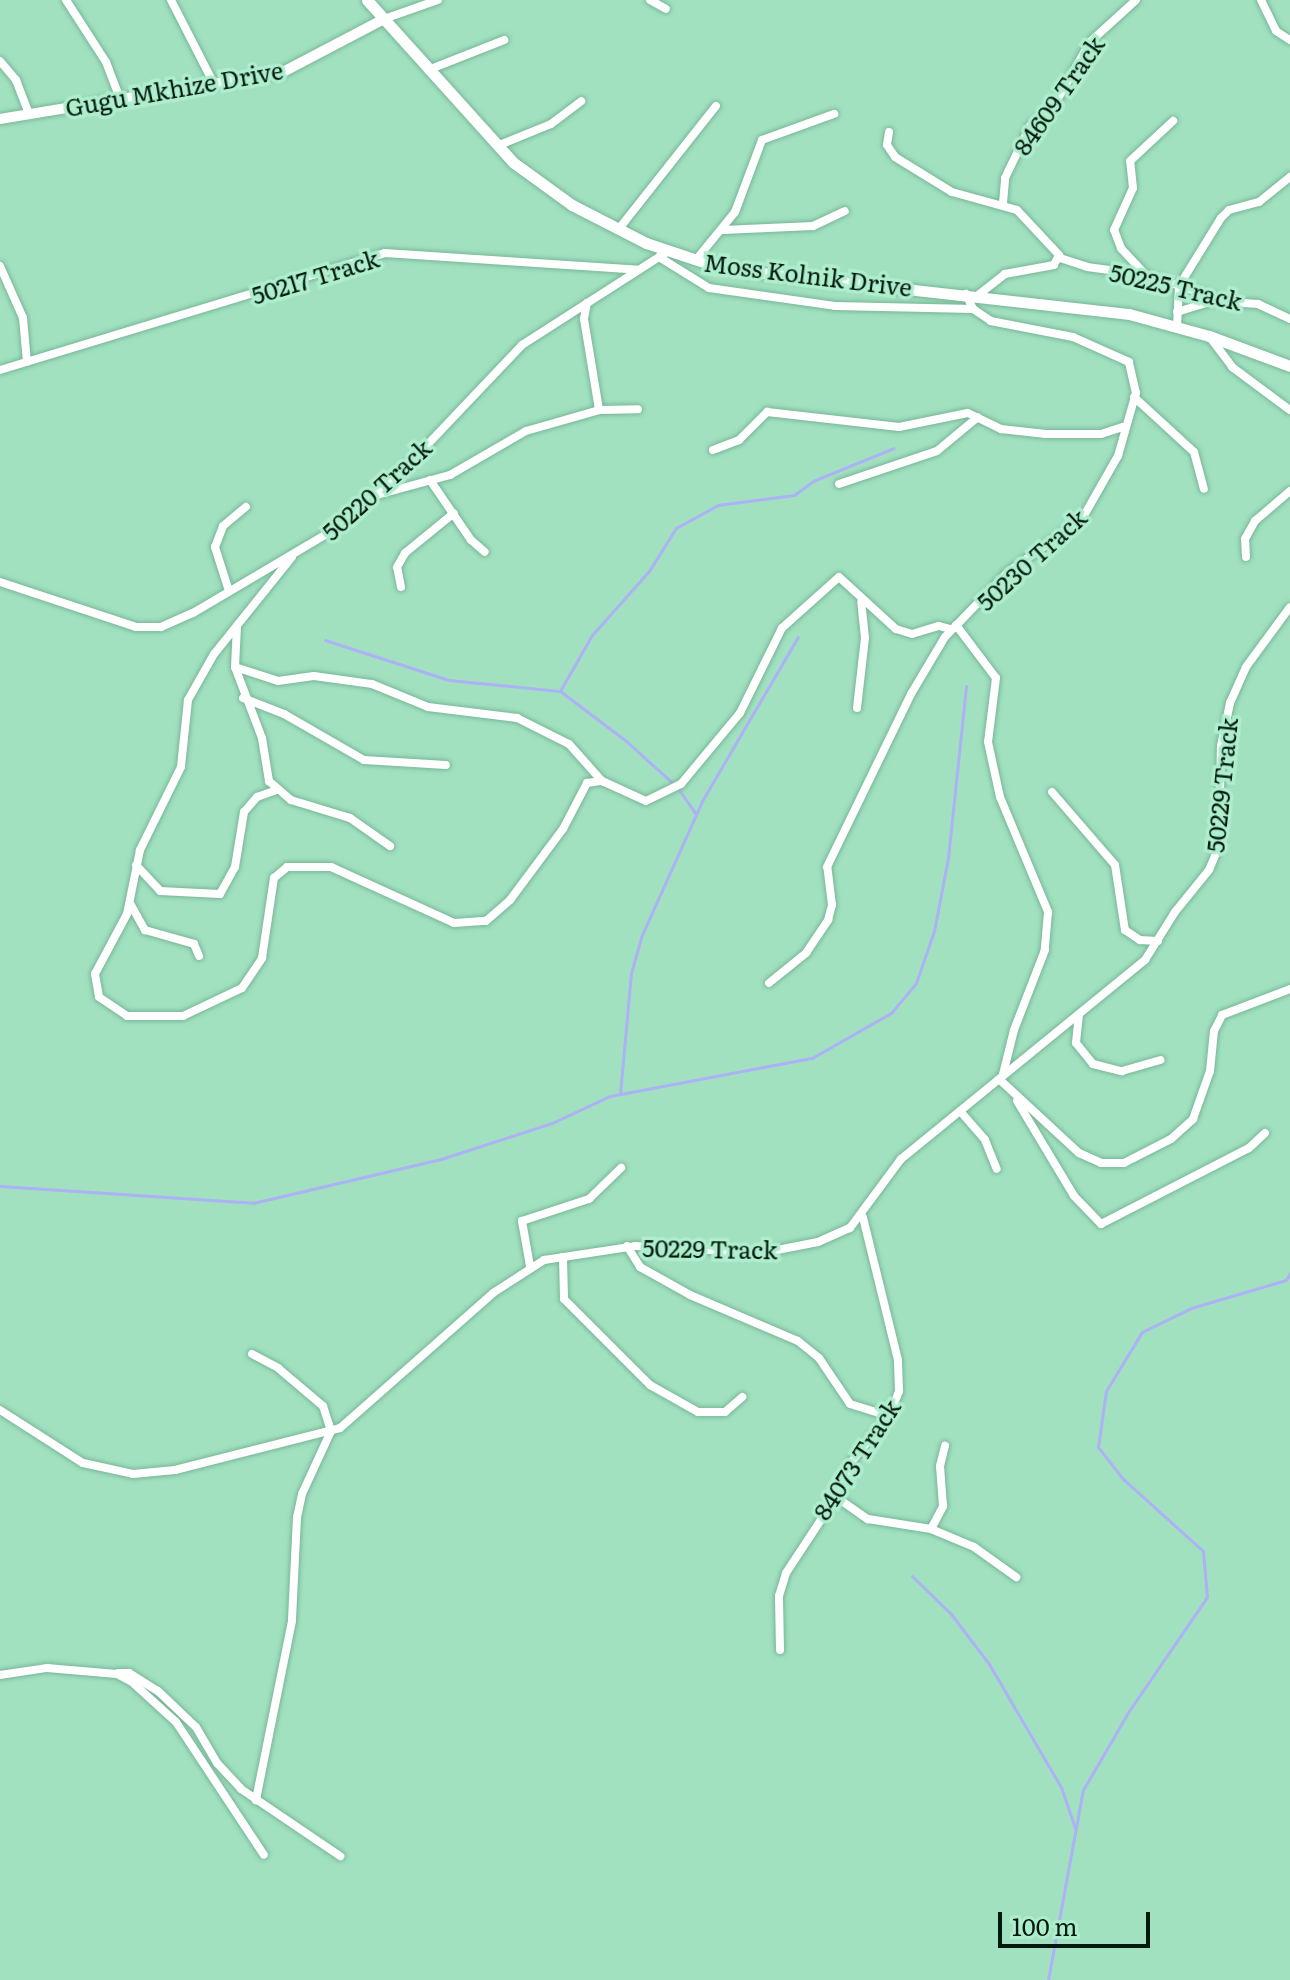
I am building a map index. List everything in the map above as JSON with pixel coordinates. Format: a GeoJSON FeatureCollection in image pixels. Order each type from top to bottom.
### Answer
{"type":"FeatureCollection","features":[{"type":"Feature","properties":{"kind":"main road","name":"Moss Kolnik Drive"},"geometry":{"type":"LineString","coordinates":[[367,0],[427,71],[497,146],[536,181],[663,254],[763,273],[1095,308],[1177,326],[1290,366]]}},
{"type":"Feature","properties":{"kind":"street"},"geometry":{"type":"LineString","coordinates":[[66,0],[106,62],[120,99]]}},
{"type":"Feature","properties":{"kind":"street"},"geometry":{"type":"LineString","coordinates":[[171,0],[214,84]]}},
{"type":"Feature","properties":{"kind":"street"},"geometry":{"type":"LineString","coordinates":[[384,19],[438,0]]}},
{"type":"Feature","properties":{"kind":"street"},"geometry":{"type":"LineString","coordinates":[[650,0],[666,9]]}},
{"type":"Feature","properties":{"kind":"street","name":"84609 Track"},"geometry":{"type":"LineString","coordinates":[[1003,203],[1006,175],[1031,125],[1052,109],[1090,42],[1136,0]]}},
{"type":"Feature","properties":{"kind":"street"},"geometry":{"type":"LineString","coordinates":[[1261,0],[1276,31],[1290,40]]}},
{"type":"Feature","properties":{"kind":"street","name":"Gugu Mkhize Drive"},"geometry":{"type":"LineString","coordinates":[[0,119],[283,72],[384,19]]}},
{"type":"Feature","properties":{"kind":"street"},"geometry":{"type":"LineString","coordinates":[[427,71],[504,40]]}},
{"type":"Feature","properties":{"kind":"street"},"geometry":{"type":"LineString","coordinates":[[0,61],[16,80],[29,114]]}},
{"type":"Feature","properties":{"kind":"street"},"geometry":{"type":"LineString","coordinates":[[497,146],[551,124],[581,101]]}},
{"type":"Feature","properties":{"kind":"street"},"geometry":{"type":"LineString","coordinates":[[618,230],[716,106]]}},
{"type":"Feature","properties":{"kind":"street"},"geometry":{"type":"LineString","coordinates":[[695,261],[735,212],[762,140],[834,114]]}},
{"type":"Feature","properties":{"kind":"street"},"geometry":{"type":"LineString","coordinates":[[1146,275],[1121,248],[1114,230],[1133,188],[1130,161],[1173,121]]}},
{"type":"Feature","properties":{"kind":"street"},"geometry":{"type":"LineString","coordinates":[[889,132],[891,152],[941,186],[1003,203],[1031,221],[1060,258],[1051,267],[1000,276],[979,294]]}},
{"type":"Feature","properties":{"kind":"street"},"geometry":{"type":"LineString","coordinates":[[1177,326],[1179,286],[1224,213],[1259,202],[1290,177]]}},
{"type":"Feature","properties":{"kind":"street"},"geometry":{"type":"LineString","coordinates":[[720,231],[738,226],[813,226],[845,211]]}},
{"type":"Feature","properties":{"kind":"street","name":"50217 Track"},"geometry":{"type":"LineString","coordinates":[[0,370],[385,253],[639,270]]}},
{"type":"Feature","properties":{"kind":"street"},"geometry":{"type":"LineString","coordinates":[[663,254],[709,288],[835,306],[973,309],[991,321],[1057,333],[1124,359],[1135,376],[1134,397],[1194,452],[1204,489]]}},
{"type":"Feature","properties":{"kind":"street","name":"50220 Track"},"geometry":{"type":"LineString","coordinates":[[0,582],[122,625],[151,628],[174,623],[292,557],[375,495],[517,349],[663,254]]}},
{"type":"Feature","properties":{"kind":"street","name":"50225 Track"},"geometry":{"type":"LineString","coordinates":[[1060,258],[1087,267],[1146,275],[1220,299],[1258,304],[1290,319]]}},
{"type":"Feature","properties":{"kind":"street"},"geometry":{"type":"LineString","coordinates":[[0,266],[23,318],[27,362]]}},
{"type":"Feature","properties":{"kind":"street"},"geometry":{"type":"LineString","coordinates":[[966,293],[973,309]]}},
{"type":"Feature","properties":{"kind":"street"},"geometry":{"type":"LineString","coordinates":[[1177,312],[1220,299]]}},
{"type":"Feature","properties":{"kind":"street"},"geometry":{"type":"LineString","coordinates":[[587,303],[584,319],[599,410]]}},
{"type":"Feature","properties":{"kind":"street"},"geometry":{"type":"LineString","coordinates":[[1209,336],[1232,367],[1290,410]]}},
{"type":"Feature","properties":{"kind":"street","name":"50230 Track"},"geometry":{"type":"LineString","coordinates":[[769,983],[806,953],[828,920],[832,905],[827,867],[911,694],[953,627],[1008,572],[1082,519],[1114,468],[1123,427],[1134,397]]}},
{"type":"Feature","properties":{"kind":"street"},"geometry":{"type":"LineString","coordinates":[[375,495],[430,480],[469,465],[511,437],[599,410],[638,409]]}},
{"type":"Feature","properties":{"kind":"street"},"geometry":{"type":"LineString","coordinates":[[713,450],[739,440],[767,412],[899,427],[943,415],[978,417],[1001,429],[1046,434],[1101,434],[1123,427]]}},
{"type":"Feature","properties":{"kind":"street"},"geometry":{"type":"LineString","coordinates":[[839,484],[937,451],[978,417]]}},
{"type":"Feature","properties":{"kind":"street"},"geometry":{"type":"LineString","coordinates":[[430,480],[485,552]]}},
{"type":"Feature","properties":{"kind":"street"},"geometry":{"type":"LineString","coordinates":[[1246,557],[1245,539],[1255,521],[1290,491]]}},
{"type":"Feature","properties":{"kind":"street"},"geometry":{"type":"LineString","coordinates":[[229,591],[215,547],[223,526],[246,507]]}},
{"type":"Feature","properties":{"kind":"street"},"geometry":{"type":"LineString","coordinates":[[401,587],[401,559],[454,513]]}},
{"type":"Feature","properties":{"kind":"street"},"geometry":{"type":"LineString","coordinates":[[292,557],[202,671],[188,700],[181,767],[136,865],[131,903],[97,966],[99,997],[115,1011],[141,1019],[183,1016],[231,996],[255,974],[269,937],[269,898],[281,869],[331,867],[454,923],[481,923],[510,900],[563,829],[583,787],[602,781]]}},
{"type":"Feature","properties":{"kind":"street"},"geometry":{"type":"LineString","coordinates":[[235,667],[278,681],[314,676],[372,684],[428,707],[517,718],[569,744],[602,781],[646,801],[681,784],[740,713],[782,628],[839,577],[861,602],[907,634],[939,626],[953,627],[996,678],[988,742],[1000,797],[1048,912],[1045,950],[1014,1030],[1001,1077],[1074,1196],[1101,1224],[1249,1148],[1265,1133]]}},
{"type":"Feature","properties":{"kind":"street"},"geometry":{"type":"LineString","coordinates":[[857,708],[865,638],[861,602]]}},
{"type":"Feature","properties":{"kind":"street","name":"50229 Track"},"geometry":{"type":"LineString","coordinates":[[0,1410],[24,1422],[63,1455],[133,1474],[175,1470],[331,1431],[355,1418],[493,1293],[530,1266],[627,1246],[774,1252],[842,1233],[863,1217],[896,1165],[1145,960],[1217,856],[1227,715],[1246,667],[1290,607]]}},
{"type":"Feature","properties":{"kind":"street"},"geometry":{"type":"LineString","coordinates":[[237,625],[235,667],[243,698],[256,722],[268,778],[276,790],[300,805],[350,818],[390,846]]}},
{"type":"Feature","properties":{"kind":"street"},"geometry":{"type":"LineString","coordinates":[[243,698],[284,714],[364,760],[390,757],[446,765]]}},
{"type":"Feature","properties":{"kind":"street"},"geometry":{"type":"LineString","coordinates":[[136,865],[160,891],[220,894],[235,867],[244,812],[257,797],[276,790]]}},
{"type":"Feature","properties":{"kind":"street"},"geometry":{"type":"LineString","coordinates":[[1052,792],[1115,865],[1125,930],[1140,940],[1158,941]]}},
{"type":"Feature","properties":{"kind":"street"},"geometry":{"type":"LineString","coordinates":[[131,903],[145,930],[194,944],[199,956]]}},
{"type":"Feature","properties":{"kind":"street"},"geometry":{"type":"LineString","coordinates":[[1011,1091],[1087,1158],[1112,1165],[1128,1162],[1171,1139],[1193,1119],[1210,1071],[1214,1031],[1222,1015],[1290,989]]}},
{"type":"Feature","properties":{"kind":"street"},"geometry":{"type":"LineString","coordinates":[[1079,1012],[1076,1043],[1093,1064],[1122,1071],[1160,1060]]}},
{"type":"Feature","properties":{"kind":"street"},"geometry":{"type":"LineString","coordinates":[[960,1111],[985,1140],[997,1169]]}},
{"type":"Feature","properties":{"kind":"street"},"geometry":{"type":"LineString","coordinates":[[530,1266],[522,1221],[589,1199],[621,1168]]}},
{"type":"Feature","properties":{"kind":"street","name":"84073 Track"},"geometry":{"type":"LineString","coordinates":[[780,1650],[782,1583],[836,1497],[852,1461],[889,1416],[901,1374],[863,1217]]}},
{"type":"Feature","properties":{"kind":"street"},"geometry":{"type":"LineString","coordinates":[[627,1246],[640,1267],[690,1295],[798,1341],[819,1358],[850,1404],[889,1416]]}},
{"type":"Feature","properties":{"kind":"street"},"geometry":{"type":"LineString","coordinates":[[563,1257],[564,1299],[650,1385],[698,1412],[725,1412],[742,1397]]}},
{"type":"Feature","properties":{"kind":"street"},"geometry":{"type":"LineString","coordinates":[[252,1354],[323,1406],[331,1431],[302,1494],[297,1517],[292,1621],[256,1800]]}},
{"type":"Feature","properties":{"kind":"street"},"geometry":{"type":"LineString","coordinates":[[931,1529],[943,1506],[940,1466],[945,1446]]}},
{"type":"Feature","properties":{"kind":"street"},"geometry":{"type":"LineString","coordinates":[[836,1497],[868,1519],[931,1529],[974,1547],[1016,1577]]}},
{"type":"Feature","properties":{"kind":"street"},"geometry":{"type":"LineString","coordinates":[[0,1675],[47,1668],[136,1676],[177,1707],[228,1777],[256,1800],[340,1856]]}},
{"type":"Feature","properties":{"kind":"street"},"geometry":{"type":"LineString","coordinates":[[117,1674],[176,1722],[264,1855]]}},
{"type":"Feature","properties":{"kind":"waterway"},"geometry":{"type":"LineString","coordinates":[[560,691],[592,635],[649,571],[676,528],[718,505],[794,495],[813,481],[894,448]]}},
{"type":"Feature","properties":{"kind":"waterway"},"geometry":{"type":"LineString","coordinates":[[620,1094],[631,973],[641,937],[702,801],[798,637]]}},
{"type":"Feature","properties":{"kind":"waterway"},"geometry":{"type":"LineString","coordinates":[[325,640],[449,680],[560,691],[626,741],[677,787],[696,814]]}},
{"type":"Feature","properties":{"kind":"waterway"},"geometry":{"type":"LineString","coordinates":[[0,1186],[253,1203],[441,1159],[552,1123],[610,1096],[812,1058],[891,1013],[916,983],[934,931],[948,858],[966,686]]}},
{"type":"Feature","properties":{"kind":"waterway"},"geometry":{"type":"LineString","coordinates":[[1048,1980],[1083,1790],[1129,1711],[1207,1597],[1203,1551],[1123,1479],[1098,1447],[1106,1391],[1142,1332],[1191,1308],[1286,1280],[1290,1273]]}},
{"type":"Feature","properties":{"kind":"waterway"},"geometry":{"type":"LineString","coordinates":[[912,1576],[951,1614],[989,1664],[1061,1787],[1075,1828]]}}]}
